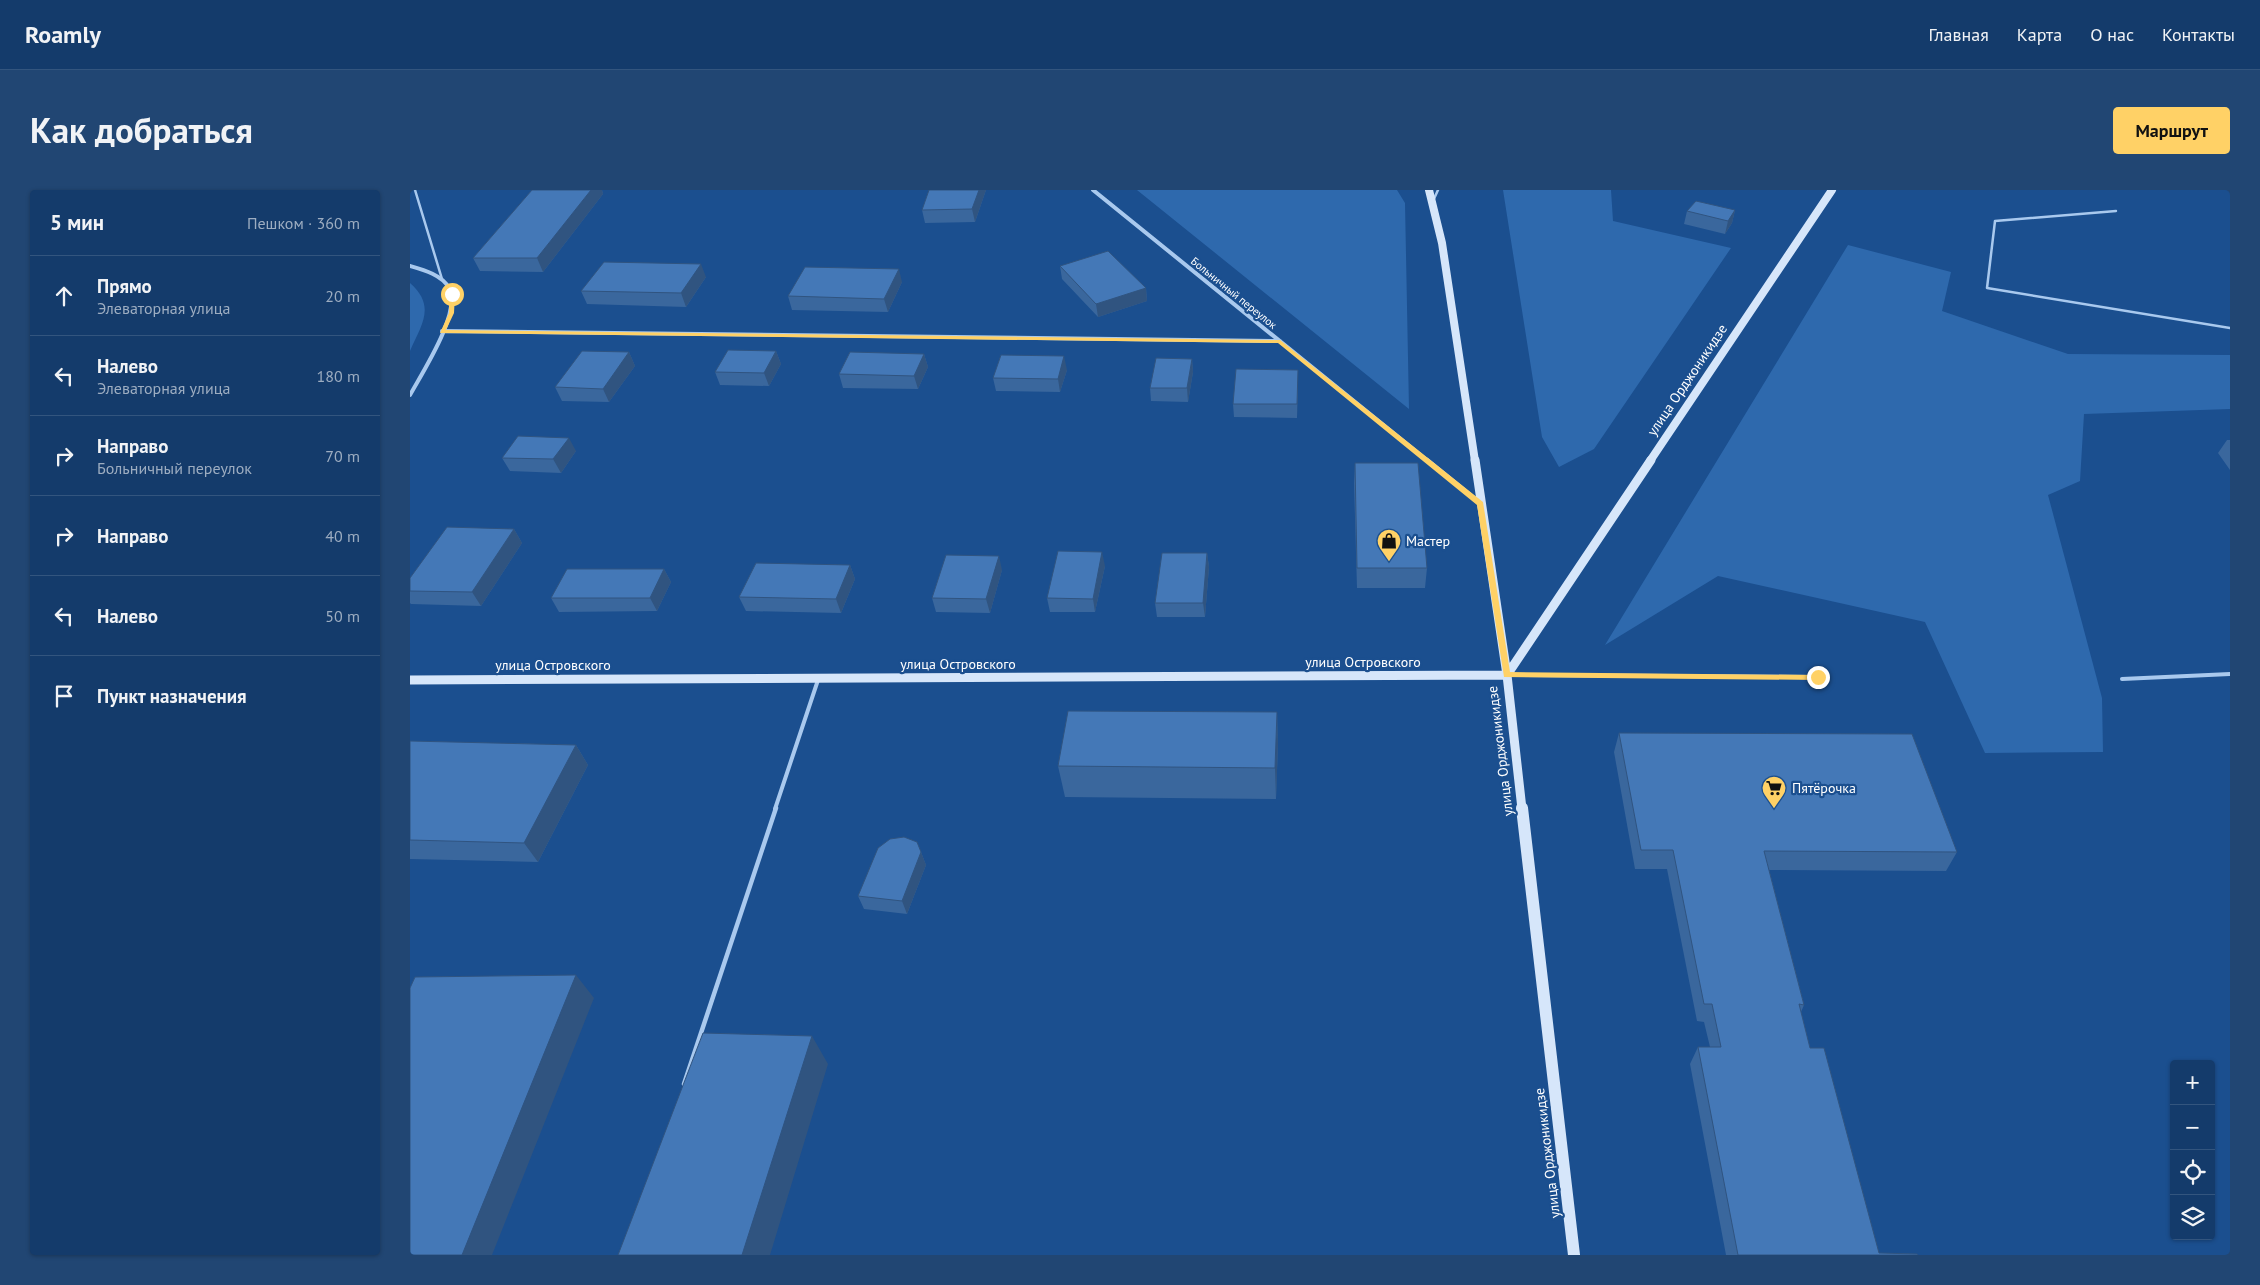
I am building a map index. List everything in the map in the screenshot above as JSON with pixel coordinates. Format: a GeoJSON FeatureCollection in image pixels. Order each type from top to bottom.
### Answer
{"type":"FeatureCollection","features":[{"type":"Feature","properties":{"kind":"street","name":"Больничный переулок"},"geometry":{"type":"LineString","coordinates":[[1093,190],[1481,504]]}},
{"type":"Feature","properties":{"kind":"street"},"geometry":{"type":"LineString","coordinates":[[1428,190],[1433,201],[1442,243],[1507,675]]}},
{"type":"Feature","properties":{"kind":"street","name":"улица Орджоникидзе"},"geometry":{"type":"LineString","coordinates":[[1574,1255],[1507,675],[1832,190]]}},
{"type":"Feature","properties":{"kind":"street"},"geometry":{"type":"LineString","coordinates":[[410,266],[442,279],[452,294],[452,313],[410,395]]}},
{"type":"Feature","properties":{"kind":"street"},"geometry":{"type":"LineString","coordinates":[[442,331],[1280,341]]}},
{"type":"Feature","properties":{"kind":"street","name":"улица Островского"},"geometry":{"type":"LineString","coordinates":[[410,680],[1507,675]]}},
{"type":"Feature","properties":{"kind":"lane"},"geometry":{"type":"LineString","coordinates":[[415,190],[442,279]]}},
{"type":"Feature","properties":{"kind":"lane"},"geometry":{"type":"LineString","coordinates":[[1433,201],[1438,190]]}},
{"type":"Feature","properties":{"kind":"lane"},"geometry":{"type":"LineString","coordinates":[[2116,211],[1995,221],[1987,288],[2230,328]]}},
{"type":"Feature","properties":{"kind":"lane"},"geometry":{"type":"LineString","coordinates":[[2122,679],[2230,674]]}},
{"type":"Feature","properties":{"kind":"lane"},"geometry":{"type":"LineString","coordinates":[[1507,675],[1818,677]]}},
{"type":"Feature","properties":{"kind":"lane"},"geometry":{"type":"LineString","coordinates":[[680,1094],[819,678]]}},
{"type":"Feature","properties":{"kind":"shaded area"},"geometry":{"type":"Polygon","coordinates":[[[1137,190],[1397,190],[1405,203],[1409,409],[1137,190]]]}},
{"type":"Feature","properties":{"kind":"shaded area"},"geometry":{"type":"Polygon","coordinates":[[[1503,190],[1611,190],[1613,221],[1731,248],[1594,449],[1559,467],[1542,437],[1503,190]]]}},
{"type":"Feature","properties":{"kind":"shaded area"},"geometry":{"type":"Polygon","coordinates":[[[1848,245],[1951,272],[1942,311],[2068,354],[2230,355],[2230,409],[2084,414],[2080,481],[2048,495],[2102,698],[2103,752],[1985,753],[1925,622],[1718,576],[1605,645],[1848,245]]]}},
{"type":"Feature","properties":{"kind":"shaded area"},"geometry":{"type":"Polygon","coordinates":[[[410,283],[418,291],[425,308],[422,324],[410,351],[410,283]]]}},
{"type":"Feature","properties":{"kind":"building"},"geometry":{"type":"Polygon","coordinates":[[[532,190],[591,190],[537,258],[473,258],[532,190]]]}},
{"type":"Feature","properties":{"kind":"building"},"geometry":{"type":"Polygon","coordinates":[[[929,190],[979,190],[972,209],[922,210],[929,190]]]}},
{"type":"Feature","properties":{"kind":"building"},"geometry":{"type":"Polygon","coordinates":[[[1696,201],[1735,210],[1728,221],[1687,211],[1696,201]]]}},
{"type":"Feature","properties":{"kind":"building"},"geometry":{"type":"Polygon","coordinates":[[[1108,251],[1146,288],[1096,304],[1060,266],[1108,251]]]}},
{"type":"Feature","properties":{"kind":"building"},"geometry":{"type":"Polygon","coordinates":[[[604,262],[701,264],[681,293],[581,291],[604,262]]]}},
{"type":"Feature","properties":{"kind":"building"},"geometry":{"type":"Polygon","coordinates":[[[805,267],[899,269],[884,299],[788,296],[805,267]]]}},
{"type":"Feature","properties":{"kind":"building"},"geometry":{"type":"Polygon","coordinates":[[[728,350],[776,351],[764,373],[715,372],[728,350]]]}},
{"type":"Feature","properties":{"kind":"building"},"geometry":{"type":"Polygon","coordinates":[[[582,351],[629,352],[603,389],[555,387],[582,351]]]}},
{"type":"Feature","properties":{"kind":"building"},"geometry":{"type":"Polygon","coordinates":[[[850,352],[924,354],[914,376],[839,374],[850,352]]]}},
{"type":"Feature","properties":{"kind":"building"},"geometry":{"type":"Polygon","coordinates":[[[1001,355],[1064,356],[1058,379],[993,378],[1001,355]]]}},
{"type":"Feature","properties":{"kind":"building"},"geometry":{"type":"Polygon","coordinates":[[[1156,358],[1192,359],[1187,388],[1150,388],[1156,358]]]}},
{"type":"Feature","properties":{"kind":"building"},"geometry":{"type":"Polygon","coordinates":[[[1236,369],[1298,370],[1297,404],[1233,404],[1236,369]]]}},
{"type":"Feature","properties":{"kind":"building"},"geometry":{"type":"Polygon","coordinates":[[[518,436],[569,438],[553,459],[502,458],[518,436]]]}},
{"type":"Feature","properties":{"kind":"building"},"geometry":{"type":"Polygon","coordinates":[[[1355,463],[1418,463],[1427,568],[1357,568],[1355,463]]]}},
{"type":"Feature","properties":{"kind":"building"},"geometry":{"type":"Polygon","coordinates":[[[447,527],[514,529],[472,592],[410,591],[410,578],[447,527]]]}},
{"type":"Feature","properties":{"kind":"building"},"geometry":{"type":"Polygon","coordinates":[[[1058,551],[1102,552],[1093,599],[1047,598],[1058,551]]]}},
{"type":"Feature","properties":{"kind":"building"},"geometry":{"type":"Polygon","coordinates":[[[1162,553],[1207,553],[1203,603],[1155,603],[1162,553]]]}},
{"type":"Feature","properties":{"kind":"building"},"geometry":{"type":"Polygon","coordinates":[[[946,555],[999,556],[986,599],[932,598],[946,555]]]}},
{"type":"Feature","properties":{"kind":"building"},"geometry":{"type":"Polygon","coordinates":[[[756,563],[850,565],[836,599],[739,597],[756,563]]]}},
{"type":"Feature","properties":{"kind":"building"},"geometry":{"type":"Polygon","coordinates":[[[567,569],[664,569],[650,598],[551,598],[567,569]]]}},
{"type":"Feature","properties":{"kind":"building"},"geometry":{"type":"Polygon","coordinates":[[[1068,711],[1277,712],[1275,768],[1058,766],[1068,711]]]}},
{"type":"Feature","properties":{"kind":"building"},"geometry":{"type":"Polygon","coordinates":[[[1619,733],[1912,734],[1957,852],[1764,851],[1804,1005],[1799,1004],[1810,1048],[1824,1048],[1879,1253],[1918,1255],[1738,1255],[1698,1047],[1721,1047],[1712,1004],[1704,1004],[1673,850],[1641,850],[1619,733]]]}},
{"type":"Feature","properties":{"kind":"building"},"geometry":{"type":"Polygon","coordinates":[[[410,741],[576,745],[524,843],[410,840],[410,741]]]}},
{"type":"Feature","properties":{"kind":"building"},"geometry":{"type":"Polygon","coordinates":[[[904,837],[917,842],[921,852],[902,901],[858,896],[878,848],[890,839],[904,837]]]}},
{"type":"Feature","properties":{"kind":"building"},"geometry":{"type":"Polygon","coordinates":[[[576,975],[462,1255],[410,1255],[410,988],[415,977],[576,975]]]}},
{"type":"Feature","properties":{"kind":"building"},"geometry":{"type":"Polygon","coordinates":[[[703,1033],[812,1036],[742,1255],[618,1255],[703,1033]]]}},
{"type":"Feature","properties":{"kind":"place","name":"Мастер"},"geometry":{"type":"Point","coordinates":[1389,562]}},
{"type":"Feature","properties":{"kind":"place","name":"Пятёрочка"},"geometry":{"type":"Point","coordinates":[1774,809]}},
{"type":"Feature","properties":{"kind":"route"},"geometry":{"type":"LineString","coordinates":[[452,294],[452,313],[442,331],[1280,341],[1481,504],[1507,675],[1818,677]]}}]}
